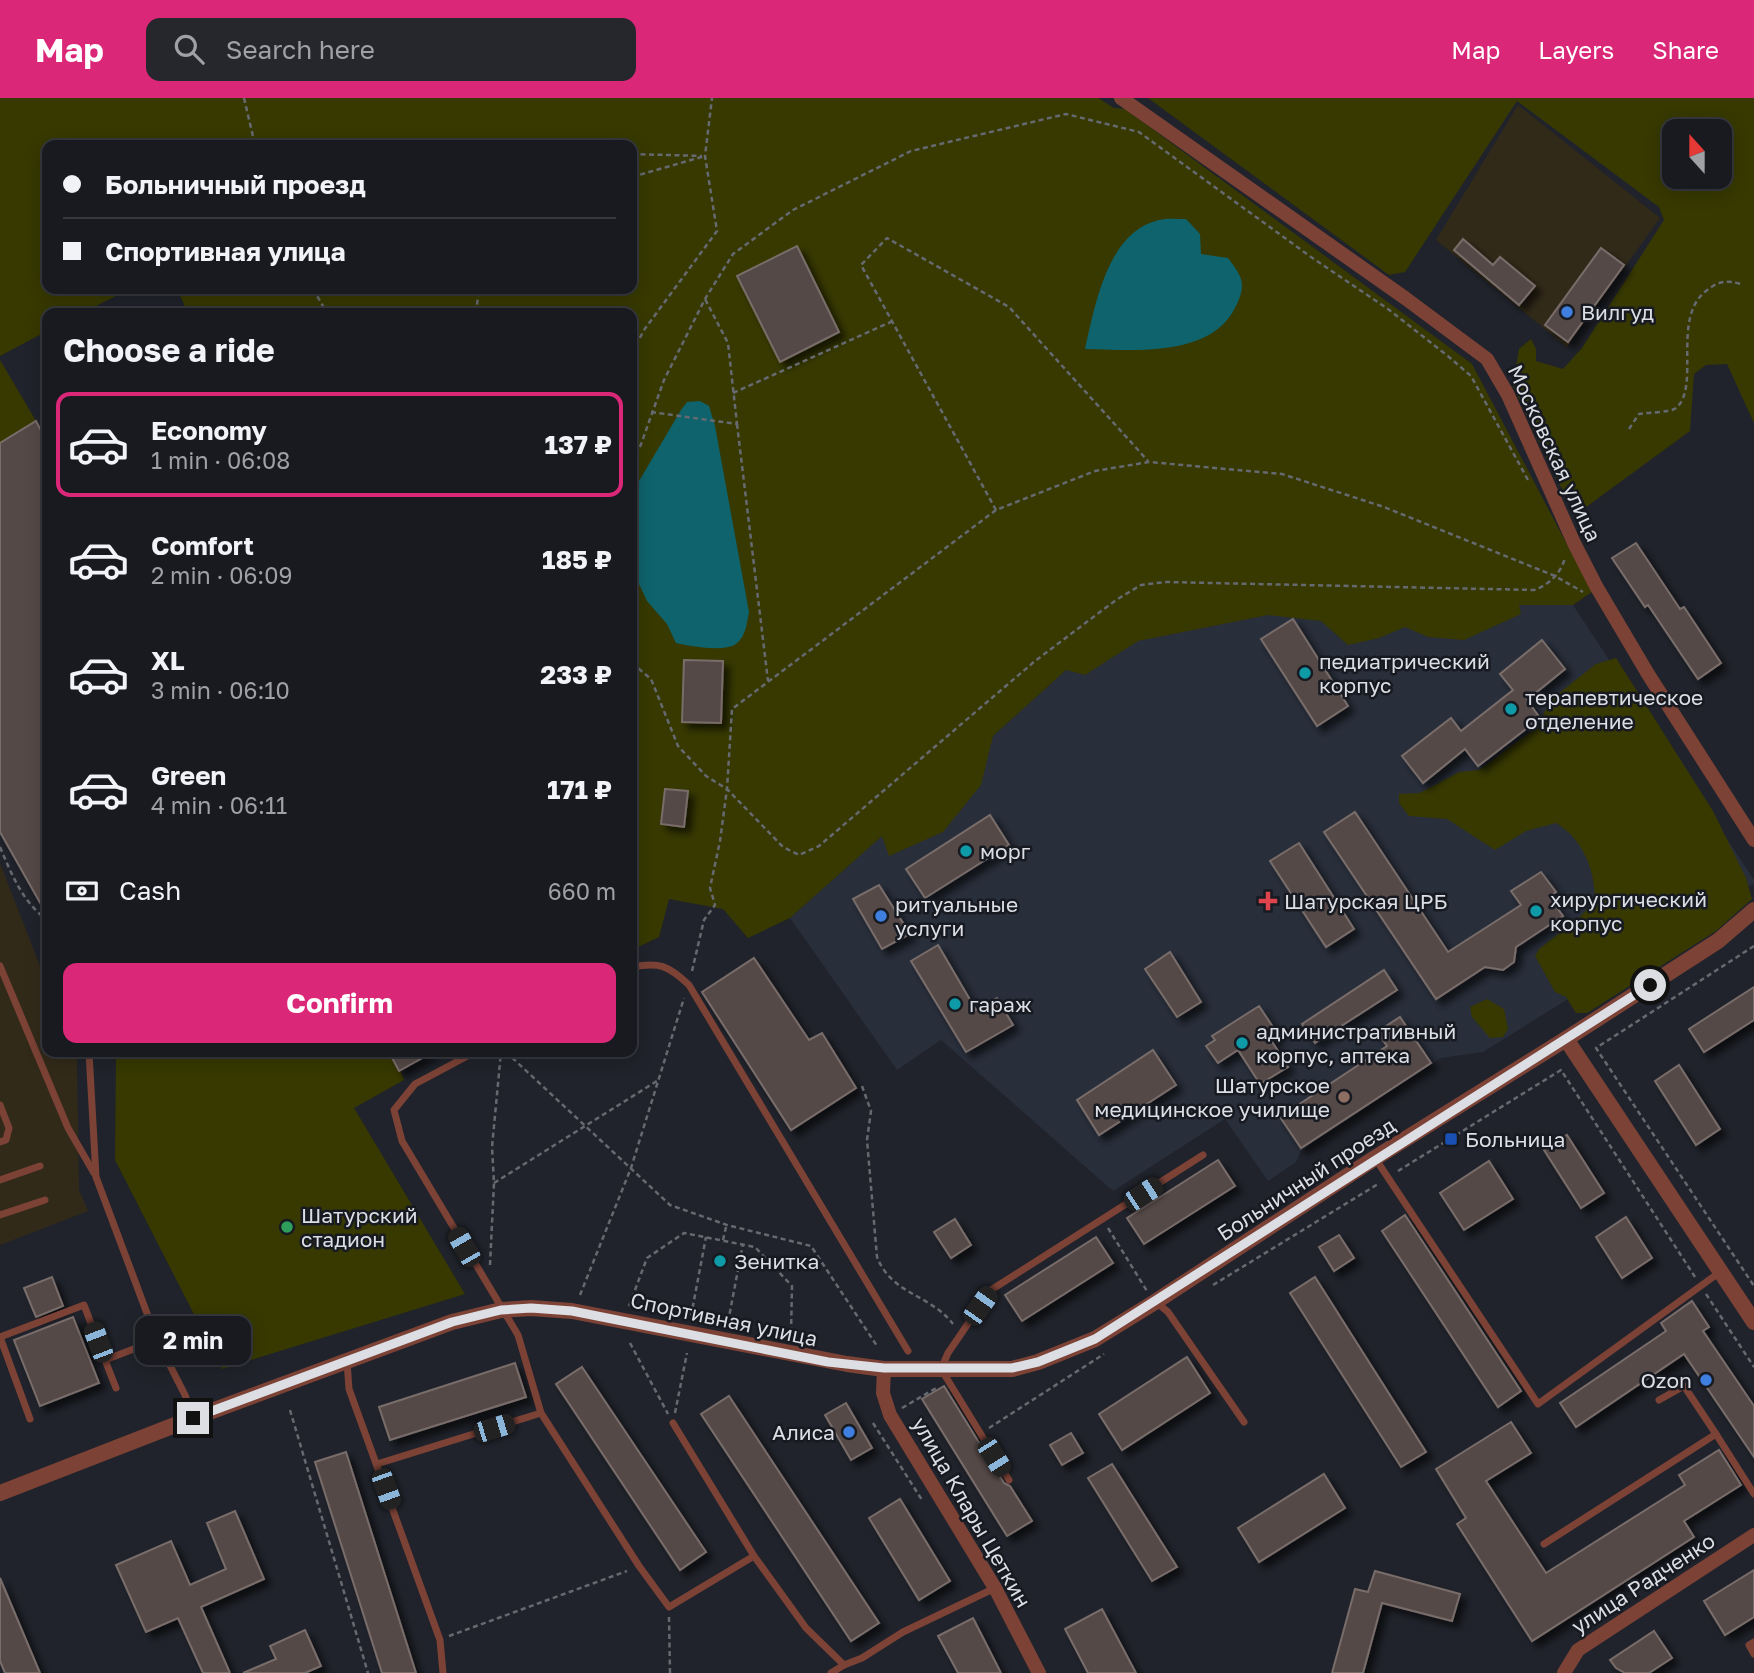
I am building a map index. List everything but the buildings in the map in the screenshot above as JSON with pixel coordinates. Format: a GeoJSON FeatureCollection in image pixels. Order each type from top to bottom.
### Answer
{"type":"FeatureCollection","features":[{"type":"Feature","properties":{"kind":"street","name":"Московская улица"},"geometry":{"type":"LineString","coordinates":[[1121,98],[1487,359],[1508,394],[1596,586],[1648,674],[1754,840]]}},
{"type":"Feature","properties":{"kind":"street","name":"Больничный проезд"},"geometry":{"type":"LineString","coordinates":[[884,1368],[944,1375],[1012,1368],[1038,1362],[1095,1339],[1375,1158],[1566,1040],[1718,941],[1754,910]]}},
{"type":"Feature","properties":{"kind":"street"},"geometry":{"type":"LineString","coordinates":[[1566,1040],[1754,1322]]}},
{"type":"Feature","properties":{"kind":"street","name":"Спортивная улица"},"geometry":{"type":"LineString","coordinates":[[0,1493],[347,1360],[452,1322],[501,1310],[531,1308],[572,1311],[828,1362],[884,1368]]}},
{"type":"Feature","properties":{"kind":"street","name":"улица Клары Цеткин"},"geometry":{"type":"LineString","coordinates":[[884,1368],[883,1393],[890,1415],[995,1588],[1039,1673]]}},
{"type":"Feature","properties":{"kind":"street","name":"улица Радченко"},"geometry":{"type":"LineString","coordinates":[[1563,1673],[1578,1650],[1754,1535]]}},
{"type":"Feature","properties":{"kind":"lane"},"geometry":{"type":"LineString","coordinates":[[637,966],[652,963],[672,969],[688,985],[908,1351]]}},
{"type":"Feature","properties":{"kind":"lane"},"geometry":{"type":"LineString","coordinates":[[0,966],[68,1128],[96,1177],[157,1340],[185,1395],[193,1418]]}},
{"type":"Feature","properties":{"kind":"lane"},"geometry":{"type":"LineString","coordinates":[[89,1057],[96,1177]]}},
{"type":"Feature","properties":{"kind":"lane"},"geometry":{"type":"LineString","coordinates":[[466,1057],[415,1084],[394,1110],[402,1141],[518,1335],[541,1413],[639,1566],[669,1607],[754,1556]]}},
{"type":"Feature","properties":{"kind":"lane"},"geometry":{"type":"LineString","coordinates":[[0,1105],[9,1128],[6,1140],[0,1142]]}},
{"type":"Feature","properties":{"kind":"lane"},"geometry":{"type":"LineString","coordinates":[[1009,1480],[944,1375],[959,1337],[991,1290],[1203,1155]]}},
{"type":"Feature","properties":{"kind":"lane"},"geometry":{"type":"LineString","coordinates":[[1375,1158],[1538,1404],[1720,1272]]}},
{"type":"Feature","properties":{"kind":"lane"},"geometry":{"type":"LineString","coordinates":[[0,1180],[40,1166]]}},
{"type":"Feature","properties":{"kind":"lane"},"geometry":{"type":"LineString","coordinates":[[0,1215],[45,1200]]}},
{"type":"Feature","properties":{"kind":"lane"},"geometry":{"type":"LineString","coordinates":[[1155,1302],[1168,1312],[1244,1422]]}},
{"type":"Feature","properties":{"kind":"lane"},"geometry":{"type":"LineString","coordinates":[[30,1419],[0,1337],[84,1305],[116,1388]]}},
{"type":"Feature","properties":{"kind":"lane"},"geometry":{"type":"LineString","coordinates":[[105,1360],[157,1340]]}},
{"type":"Feature","properties":{"kind":"lane"},"geometry":{"type":"LineString","coordinates":[[347,1360],[349,1389],[440,1640],[443,1673]]}},
{"type":"Feature","properties":{"kind":"lane"},"geometry":{"type":"LineString","coordinates":[[1659,1400],[1684,1386],[1754,1494]]}},
{"type":"Feature","properties":{"kind":"lane"},"geometry":{"type":"LineString","coordinates":[[377,1464],[541,1413]]}},
{"type":"Feature","properties":{"kind":"lane"},"geometry":{"type":"LineString","coordinates":[[673,1423],[754,1556],[806,1628],[844,1665]]}},
{"type":"Feature","properties":{"kind":"lane"},"geometry":{"type":"LineString","coordinates":[[1544,1544],[1716,1434]]}},
{"type":"Feature","properties":{"kind":"lane"},"geometry":{"type":"LineString","coordinates":[[831,1673],[862,1658],[903,1632],[995,1588]]}},
{"type":"Feature","properties":{"kind":"lane"},"geometry":{"type":"LineString","coordinates":[[1754,1642],[1749,1645],[1754,1654]]}},
{"type":"Feature","properties":{"kind":"path"},"geometry":{"type":"LineString","coordinates":[[244,98],[254,140]]}},
{"type":"Feature","properties":{"kind":"path"},"geometry":{"type":"LineString","coordinates":[[637,343],[717,231],[705,156],[712,98]]}},
{"type":"Feature","properties":{"kind":"path"},"geometry":{"type":"LineString","coordinates":[[637,453],[664,380],[705,299],[733,254],[793,210],[911,151],[1066,114],[1139,132],[1311,257],[1388,309],[1449,357],[1471,376],[1530,484]]}},
{"type":"Feature","properties":{"kind":"path"},"geometry":{"type":"LineString","coordinates":[[637,154],[705,156]]}},
{"type":"Feature","properties":{"kind":"path"},"geometry":{"type":"LineString","coordinates":[[637,176],[705,156]]}},
{"type":"Feature","properties":{"kind":"path"},"geometry":{"type":"LineString","coordinates":[[996,510],[861,264],[887,238],[1009,307],[1149,462]]}},
{"type":"Feature","properties":{"kind":"path"},"geometry":{"type":"LineString","coordinates":[[1629,429],[1639,414],[1667,412],[1678,407],[1684,393],[1687,368],[1686,332],[1698,297],[1714,284],[1727,281],[1741,284]]}},
{"type":"Feature","properties":{"kind":"path"},"geometry":{"type":"LineString","coordinates":[[705,299],[727,343],[768,681]]}},
{"type":"Feature","properties":{"kind":"path"},"geometry":{"type":"LineString","coordinates":[[733,393],[894,321]]}},
{"type":"Feature","properties":{"kind":"path"},"geometry":{"type":"LineString","coordinates":[[651,412],[737,424]]}},
{"type":"Feature","properties":{"kind":"path"},"geometry":{"type":"LineString","coordinates":[[579,1298],[631,1168],[688,985],[704,920],[715,905],[710,888],[727,789],[732,709],[996,510],[1096,471],[1149,462],[1282,474],[1384,507],[1555,576],[1588,596]]}},
{"type":"Feature","properties":{"kind":"path"},"geometry":{"type":"LineString","coordinates":[[637,667],[651,679],[678,746],[706,776],[727,789],[783,847],[799,855],[820,846],[1035,661],[1116,600],[1141,586],[1165,582],[1534,590],[1545,586],[1563,568],[1566,557]]}},
{"type":"Feature","properties":{"kind":"path"},"geometry":{"type":"LineString","coordinates":[[0,847],[19,890],[32,908],[42,916]]}},
{"type":"Feature","properties":{"kind":"path"},"geometry":{"type":"LineString","coordinates":[[1754,946],[1596,1048],[1754,1286]]}},
{"type":"Feature","properties":{"kind":"path"},"geometry":{"type":"LineString","coordinates":[[489,1289],[494,1183],[492,1147],[502,1057]]}},
{"type":"Feature","properties":{"kind":"path"},"geometry":{"type":"LineString","coordinates":[[509,1057],[670,1205],[726,1225],[811,1246],[877,1346]]}},
{"type":"Feature","properties":{"kind":"path"},"geometry":{"type":"LineString","coordinates":[[1203,1291],[1560,1070],[1754,1367]]}},
{"type":"Feature","properties":{"kind":"path"},"geometry":{"type":"LineString","coordinates":[[494,1183],[659,1081]]}},
{"type":"Feature","properties":{"kind":"path"},"geometry":{"type":"LineString","coordinates":[[862,1086],[871,1111],[867,1140],[877,1257],[882,1270],[893,1283],[939,1308],[953,1323],[959,1337]]}},
{"type":"Feature","properties":{"kind":"path"},"geometry":{"type":"LineString","coordinates":[[1102,1219],[1155,1302]]}},
{"type":"Feature","properties":{"kind":"path"},"geometry":{"type":"LineString","coordinates":[[723,1240],[726,1225]]}},
{"type":"Feature","properties":{"kind":"path"},"geometry":{"type":"LineString","coordinates":[[629,1306],[647,1258],[684,1233],[755,1247],[792,1286],[792,1333]]}},
{"type":"Feature","properties":{"kind":"path"},"geometry":{"type":"LineString","coordinates":[[691,1316],[706,1237]]}},
{"type":"Feature","properties":{"kind":"path"},"geometry":{"type":"LineString","coordinates":[[728,1322],[743,1244]]}},
{"type":"Feature","properties":{"kind":"path"},"geometry":{"type":"LineString","coordinates":[[630,1343],[673,1423]]}},
{"type":"Feature","properties":{"kind":"path"},"geometry":{"type":"LineString","coordinates":[[980,1433],[1109,1350]]}},
{"type":"Feature","properties":{"kind":"path"},"geometry":{"type":"LineString","coordinates":[[673,1423],[687,1353]]}},
{"type":"Feature","properties":{"kind":"path"},"geometry":{"type":"LineString","coordinates":[[899,1410],[944,1375]]}},
{"type":"Feature","properties":{"kind":"path"},"geometry":{"type":"LineString","coordinates":[[290,1410],[368,1673]]}},
{"type":"Feature","properties":{"kind":"path"},"geometry":{"type":"LineString","coordinates":[[440,1640],[639,1566]]}},
{"type":"Feature","properties":{"kind":"path"},"geometry":{"type":"LineString","coordinates":[[669,1607],[670,1673]]}},
{"type":"Feature","properties":{"kind":"shaded area"},"geometry":{"type":"Polygon","coordinates":[[[0,98],[1098,98],[1114,108],[1125,109],[1472,364],[1592,592],[1573,605],[1519,605],[1521,614],[1464,640],[1428,637],[1405,627],[1379,638],[1348,645],[1321,621],[1268,615],[1138,641],[1085,675],[1066,670],[993,736],[981,785],[943,832],[889,856],[882,836],[790,918],[748,938],[723,909],[669,899],[659,937],[637,948],[637,308],[186,308],[179,294],[637,294],[637,140],[42,140],[42,294],[120,294],[92,308],[42,308],[42,334],[0,356],[0,98]]]}},
{"type":"Feature","properties":{"kind":"shaded area"},"geometry":{"type":"Polygon","coordinates":[[[1148,98],[1754,98],[1754,423],[1727,364],[1706,365],[1694,374],[1690,431],[1582,510],[1575,512],[1556,478],[1513,386],[1519,349],[1531,339],[1536,349],[1536,361],[1563,369],[1582,348],[1664,220],[1659,207],[1517,101],[1405,272],[1389,275],[1148,98]]]}},
{"type":"Feature","properties":{"kind":"shaded area"},"geometry":{"type":"Polygon","coordinates":[[[1518,105],[1660,218],[1567,347],[1436,240],[1518,105]]]}},
{"type":"Feature","properties":{"kind":"shaded area"},"geometry":{"type":"Polygon","coordinates":[[[0,360],[36,421],[0,443],[0,360]]]}},
{"type":"Feature","properties":{"kind":"shaded area","name":"Шатурская ЦРБ"},"geometry":{"type":"Polygon","coordinates":[[[1143,601],[1573,605],[1754,883],[1483,1052],[1441,1058],[1301,1151],[1296,1162],[1268,1181],[1225,1119],[1113,1191],[941,1040],[897,1070],[790,918],[1143,601]]]}},
{"type":"Feature","properties":{"kind":"shaded area"},"geometry":{"type":"Polygon","coordinates":[[[1616,658],[1713,811],[1746,878],[1752,899],[1716,931],[1587,1013],[1576,1013],[1566,997],[1555,992],[1535,956],[1539,949],[1580,917],[1595,900],[1590,867],[1580,846],[1556,823],[1526,831],[1495,850],[1447,819],[1409,816],[1399,803],[1399,794],[1420,793],[1459,772],[1479,770],[1536,728],[1551,700],[1573,682],[1596,664],[1616,658]]]}},
{"type":"Feature","properties":{"kind":"shaded area"},"geometry":{"type":"Polygon","coordinates":[[[0,863],[42,971],[42,1057],[76,1057],[77,1060],[79,1190],[88,1211],[0,1245],[0,863]]]}},
{"type":"Feature","properties":{"kind":"shaded area"},"geometry":{"type":"Polygon","coordinates":[[[1487,999],[1504,1009],[1508,1029],[1503,1037],[1490,1038],[1472,1017],[1470,1007],[1487,999]]]}},
{"type":"Feature","properties":{"kind":"shaded area","name":"Шатурский стадион"},"geometry":{"type":"Polygon","coordinates":[[[116,1057],[424,1057],[400,1070],[404,1080],[354,1108],[465,1294],[222,1369],[115,1160],[116,1057]]]}},
{"type":"Feature","properties":{"kind":"water"},"geometry":{"type":"Polygon","coordinates":[[[1186,219],[1200,234],[1201,254],[1228,258],[1240,275],[1242,286],[1239,298],[1225,323],[1209,335],[1170,347],[1148,350],[1085,349],[1093,312],[1106,273],[1127,239],[1141,227],[1159,220],[1186,219]]]}},
{"type":"Feature","properties":{"kind":"water"},"geometry":{"type":"Polygon","coordinates":[[[700,401],[709,406],[715,426],[749,612],[742,637],[737,643],[725,648],[676,643],[667,624],[647,601],[637,580],[637,485],[687,402],[700,401]]]}},
{"type":"Feature","properties":{"kind":"place","name":"Вилгуд"},"geometry":{"type":"Point","coordinates":[1567,312]}},
{"type":"Feature","properties":{"kind":"place","name":"педиатрический корпус"},"geometry":{"type":"Point","coordinates":[1305,673]}},
{"type":"Feature","properties":{"kind":"place","name":"терапевтическое отделение"},"geometry":{"type":"Point","coordinates":[1511,709]}},
{"type":"Feature","properties":{"kind":"place","name":"морг"},"geometry":{"type":"Point","coordinates":[966,851]}},
{"type":"Feature","properties":{"kind":"place","name":"Шатурская ЦРБ"},"geometry":{"type":"Point","coordinates":[1268,901]}},
{"type":"Feature","properties":{"kind":"place","name":"хирургический корпус"},"geometry":{"type":"Point","coordinates":[1536,911]}},
{"type":"Feature","properties":{"kind":"place","name":"ритуальные услуги"},"geometry":{"type":"Point","coordinates":[881,916]}},
{"type":"Feature","properties":{"kind":"place","name":"гараж"},"geometry":{"type":"Point","coordinates":[955,1004]}},
{"type":"Feature","properties":{"kind":"place","name":"административный корпус, аптека"},"geometry":{"type":"Point","coordinates":[1242,1043]}},
{"type":"Feature","properties":{"kind":"place","name":"Шатурское медицинское училище"},"geometry":{"type":"Point","coordinates":[1344,1097]}},
{"type":"Feature","properties":{"kind":"place","name":"Больница"},"geometry":{"type":"Point","coordinates":[1451,1139]}},
{"type":"Feature","properties":{"kind":"place","name":"Шатурский стадион"},"geometry":{"type":"Point","coordinates":[287,1227]}},
{"type":"Feature","properties":{"kind":"place","name":"Зенитка"},"geometry":{"type":"Point","coordinates":[720,1261]}},
{"type":"Feature","properties":{"kind":"place","name":"Ozon"},"geometry":{"type":"Point","coordinates":[1706,1380]}},
{"type":"Feature","properties":{"kind":"place","name":"Алиса"},"geometry":{"type":"Point","coordinates":[849,1432]}},
{"type":"Feature","properties":{"kind":"route"},"geometry":{"type":"LineString","coordinates":[[193,1418],[452,1322],[512,1309],[572,1311],[644,1323],[828,1362],[884,1368],[1012,1368],[1038,1362],[1095,1339],[1650,985]]}}]}
